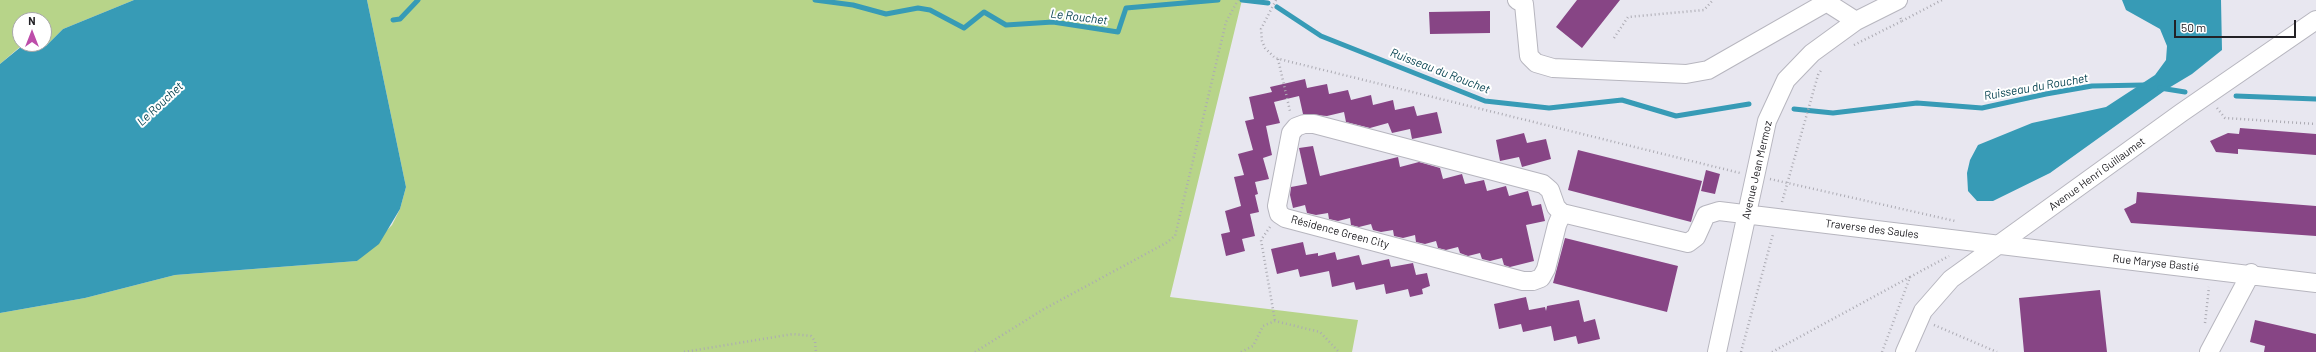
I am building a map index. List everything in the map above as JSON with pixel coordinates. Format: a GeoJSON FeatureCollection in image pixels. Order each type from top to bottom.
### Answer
{"type":"FeatureCollection","features":[{"type":"Feature","properties":{"kind":"street"},"geometry":{"type":"LineString","coordinates":[[1517,0],[1524,4],[1529,56],[1536,63],[1553,68],[1686,74],[1708,70],[1825,1],[1856,21]]}},
{"type":"Feature","properties":{"kind":"street","name":"Avenue Jean Mermoz"},"geometry":{"type":"LineString","coordinates":[[1716,352],[1748,213],[1754,176],[1767,120],[1786,80],[1812,53],[1856,21],[1894,2]]}},
{"type":"Feature","properties":{"kind":"street","name":"Avenue Henri Guillaumet"},"geometry":{"type":"LineString","coordinates":[[1905,352],[1923,311],[1952,279],[1997,245],[2316,20]]}},
{"type":"Feature","properties":{"kind":"street"},"geometry":{"type":"LineString","coordinates":[[1296,127],[1314,124],[1544,184],[1550,190],[1556,207],[1562,213],[1688,243],[1696,237],[1706,215],[1719,211],[1748,213]]}},
{"type":"Feature","properties":{"kind":"street","name":"Résidence Green City"},"geometry":{"type":"LineString","coordinates":[[1296,127],[1291,133],[1279,198],[1279,214],[1300,222],[1523,280],[1533,281],[1541,278],[1546,269],[1556,225],[1562,213]]}},
{"type":"Feature","properties":{"kind":"street","name":"Traverse des Saules"},"geometry":{"type":"LineString","coordinates":[[1748,213],[1997,245]]}},
{"type":"Feature","properties":{"kind":"street","name":"Rue Maryse Bastié"},"geometry":{"type":"LineString","coordinates":[[1997,245],[2251,273],[2316,282]]}},
{"type":"Feature","properties":{"kind":"street"},"geometry":{"type":"LineString","coordinates":[[2208,352],[2251,273]]}},
{"type":"Feature","properties":{"kind":"path"},"geometry":{"type":"LineString","coordinates":[[975,352],[1044,309],[1166,243],[1175,236],[1226,22],[1238,0]]}},
{"type":"Feature","properties":{"kind":"path"},"geometry":{"type":"LineString","coordinates":[[1276,0],[1261,29],[1262,41],[1265,48],[1278,59],[1754,176],[1787,182],[1962,222]]}},
{"type":"Feature","properties":{"kind":"path"},"geometry":{"type":"LineString","coordinates":[[1614,38],[1628,17],[1704,10],[1713,0]]}},
{"type":"Feature","properties":{"kind":"path"},"geometry":{"type":"LineString","coordinates":[[1850,47],[1942,0]]}},
{"type":"Feature","properties":{"kind":"path"},"geometry":{"type":"LineString","coordinates":[[1894,2],[1902,20]]}},
{"type":"Feature","properties":{"kind":"path"},"geometry":{"type":"LineString","coordinates":[[1278,59],[1292,118],[1296,127]]}},
{"type":"Feature","properties":{"kind":"path"},"geometry":{"type":"LineString","coordinates":[[1741,352],[1810,101],[1818,75],[1824,66]]}},
{"type":"Feature","properties":{"kind":"path"},"geometry":{"type":"LineString","coordinates":[[2207,96],[2225,118],[2316,124]]}},
{"type":"Feature","properties":{"kind":"path"},"geometry":{"type":"LineString","coordinates":[[1275,321],[1261,240],[1279,214]]}},
{"type":"Feature","properties":{"kind":"path"},"geometry":{"type":"LineString","coordinates":[[1772,352],[1910,277]]}},
{"type":"Feature","properties":{"kind":"path"},"geometry":{"type":"LineString","coordinates":[[2204,328],[2210,287]]}},
{"type":"Feature","properties":{"kind":"path"},"geometry":{"type":"LineString","coordinates":[[1241,352],[1253,346],[1263,326],[1275,321],[1320,332],[1339,352]]}},
{"type":"Feature","properties":{"kind":"path"},"geometry":{"type":"LineString","coordinates":[[1930,323],[1997,352]]}},
{"type":"Feature","properties":{"kind":"path"},"geometry":{"type":"LineString","coordinates":[[684,352],[794,334],[811,336],[815,341],[816,352]]}},
{"type":"Feature","properties":{"kind":"green space"},"geometry":{"type":"Polygon","coordinates":[[[0,0],[134,0],[63,29],[52,40],[52,12],[12,12],[12,52],[14,52],[0,64],[0,0]]]}},
{"type":"Feature","properties":{"kind":"green space"},"geometry":{"type":"Polygon","coordinates":[[[367,0],[1242,0],[1170,297],[1358,320],[1352,352],[0,352],[0,313],[85,298],[175,275],[357,261],[392,225],[400,209],[406,187],[367,0]]]}},
{"type":"Feature","properties":{"kind":"water"},"geometry":{"type":"Polygon","coordinates":[[[134,0],[367,0],[406,187],[400,209],[379,244],[357,261],[175,275],[85,298],[0,313],[0,64],[15,52],[52,52],[52,40],[63,29],[134,0]]]}},
{"type":"Feature","properties":{"kind":"water"},"geometry":{"type":"Polygon","coordinates":[[[2122,0],[2221,0],[2222,50],[2192,74],[2167,89],[2050,173],[1993,201],[1977,201],[1968,191],[1967,173],[1970,160],[1978,145],[2032,123],[2106,107],[2155,75],[2166,60],[2167,46],[2160,29],[2126,10],[2122,0]]]}},
{"type":"Feature","properties":{"kind":"building"},"geometry":{"type":"Polygon","coordinates":[[[1577,0],[1620,0],[1582,48],[1556,27],[1577,0]]]}},
{"type":"Feature","properties":{"kind":"building"},"geometry":{"type":"Polygon","coordinates":[[[1490,11],[1490,33],[1430,34],[1429,12],[1490,11]]]}},
{"type":"Feature","properties":{"kind":"building"},"geometry":{"type":"Polygon","coordinates":[[[1305,79],[1307,88],[1327,84],[1329,94],[1348,90],[1351,100],[1371,95],[1373,105],[1393,100],[1395,110],[1414,106],[1417,116],[1437,112],[1442,133],[1412,139],[1410,129],[1392,133],[1388,123],[1370,128],[1346,122],[1344,112],[1327,116],[1303,114],[1299,96],[1274,102],[1280,123],[1266,126],[1272,155],[1263,158],[1269,179],[1255,182],[1258,194],[1255,195],[1259,212],[1250,214],[1255,236],[1242,239],[1245,251],[1226,256],[1221,234],[1230,232],[1225,211],[1241,206],[1234,177],[1244,175],[1238,154],[1253,150],[1245,121],[1254,119],[1249,97],[1272,92],[1270,87],[1305,79]]]}},
{"type":"Feature","properties":{"kind":"building"},"geometry":{"type":"Polygon","coordinates":[[[2240,128],[2316,134],[2316,155],[2238,149],[2238,154],[2216,152],[2210,141],[2228,133],[2239,134],[2240,128]]]}},
{"type":"Feature","properties":{"kind":"building"},"geometry":{"type":"Polygon","coordinates":[[[1524,133],[1527,143],[1546,139],[1551,159],[1522,167],[1519,157],[1500,161],[1496,140],[1524,133]]]}},
{"type":"Feature","properties":{"kind":"building"},"geometry":{"type":"Polygon","coordinates":[[[1313,146],[1320,176],[1398,157],[1400,167],[1419,162],[1440,168],[1443,179],[1462,174],[1465,184],[1484,180],[1487,191],[1506,186],[1509,196],[1528,191],[1532,206],[1541,204],[1545,221],[1526,225],[1534,261],[1510,267],[1504,265],[1502,258],[1490,261],[1482,259],[1480,253],[1468,256],[1460,253],[1458,247],[1446,250],[1438,248],[1436,241],[1425,244],[1416,242],[1415,235],[1403,238],[1394,236],[1393,230],[1381,232],[1373,230],[1371,224],[1359,227],[1351,225],[1350,218],[1338,221],[1329,219],[1328,213],[1316,215],[1307,213],[1305,205],[1293,208],[1290,195],[1291,187],[1307,184],[1299,148],[1313,146]]]}},
{"type":"Feature","properties":{"kind":"building"},"geometry":{"type":"Polygon","coordinates":[[[1578,150],[1702,181],[1691,222],[1568,190],[1578,150]]]}},
{"type":"Feature","properties":{"kind":"building"},"geometry":{"type":"Polygon","coordinates":[[[1706,170],[1720,174],[1715,194],[1701,191],[1706,170]]]}},
{"type":"Feature","properties":{"kind":"building"},"geometry":{"type":"Polygon","coordinates":[[[2137,192],[2316,206],[2316,236],[2131,223],[2124,209],[2136,203],[2137,192]]]}},
{"type":"Feature","properties":{"kind":"building"},"geometry":{"type":"Polygon","coordinates":[[[1565,238],[1678,266],[1667,312],[1553,283],[1565,238]]]}},
{"type":"Feature","properties":{"kind":"building"},"geometry":{"type":"Polygon","coordinates":[[[1303,242],[1306,255],[1318,253],[1318,256],[1335,252],[1337,260],[1359,255],[1362,265],[1389,259],[1391,267],[1413,263],[1416,275],[1427,273],[1430,286],[1422,289],[1423,294],[1410,297],[1408,289],[1386,294],[1384,284],[1356,290],[1354,282],[1332,287],[1329,271],[1300,277],[1298,269],[1277,274],[1271,249],[1303,242]]]}},
{"type":"Feature","properties":{"kind":"building"},"geometry":{"type":"Polygon","coordinates":[[[2100,290],[2107,352],[2024,352],[2019,298],[2100,290]]]}},
{"type":"Feature","properties":{"kind":"building"},"geometry":{"type":"Polygon","coordinates":[[[1526,297],[1529,310],[1545,307],[1546,311],[1547,306],[1579,300],[1584,322],[1595,319],[1600,339],[1578,344],[1576,336],[1554,341],[1551,326],[1523,332],[1521,324],[1499,329],[1494,304],[1526,297]]]}},
{"type":"Feature","properties":{"kind":"building"},"geometry":{"type":"Polygon","coordinates":[[[2255,320],[2316,334],[2316,352],[2264,352],[2265,346],[2250,342],[2255,320]]]}},
{"type":"Feature","properties":{"kind":"waterway","name":"Le Rouchet"},"geometry":{"type":"LineString","coordinates":[[393,20],[400,19],[418,0]]}},
{"type":"Feature","properties":{"kind":"waterway","name":"Le Rouchet"},"geometry":{"type":"LineString","coordinates":[[815,0],[853,5],[886,14],[918,8],[930,10],[964,28],[984,12],[1006,25],[1053,22],[1118,32],[1126,8],[1218,0]]}},
{"type":"Feature","properties":{"kind":"waterway","name":"Le Rouchet"},"geometry":{"type":"LineString","coordinates":[[1242,0],[1268,3]]}},
{"type":"Feature","properties":{"kind":"waterway","name":"Ruisseau du Rouchet"},"geometry":{"type":"LineString","coordinates":[[1277,7],[1321,36],[1485,101],[1549,108],[1622,100],[1676,116],[1749,104]]}},
{"type":"Feature","properties":{"kind":"waterway","name":"Ruisseau du Rouchet"},"geometry":{"type":"LineString","coordinates":[[1794,109],[1833,113],[1917,103],[1982,108],[2092,86],[2144,85]]}},
{"type":"Feature","properties":{"kind":"waterway","name":"Ruisseau du Rouchet"},"geometry":{"type":"LineString","coordinates":[[2160,88],[2185,92]]}},
{"type":"Feature","properties":{"kind":"waterway","name":"Ruisseau du Rouchet"},"geometry":{"type":"LineString","coordinates":[[2236,96],[2316,99]]}}]}
